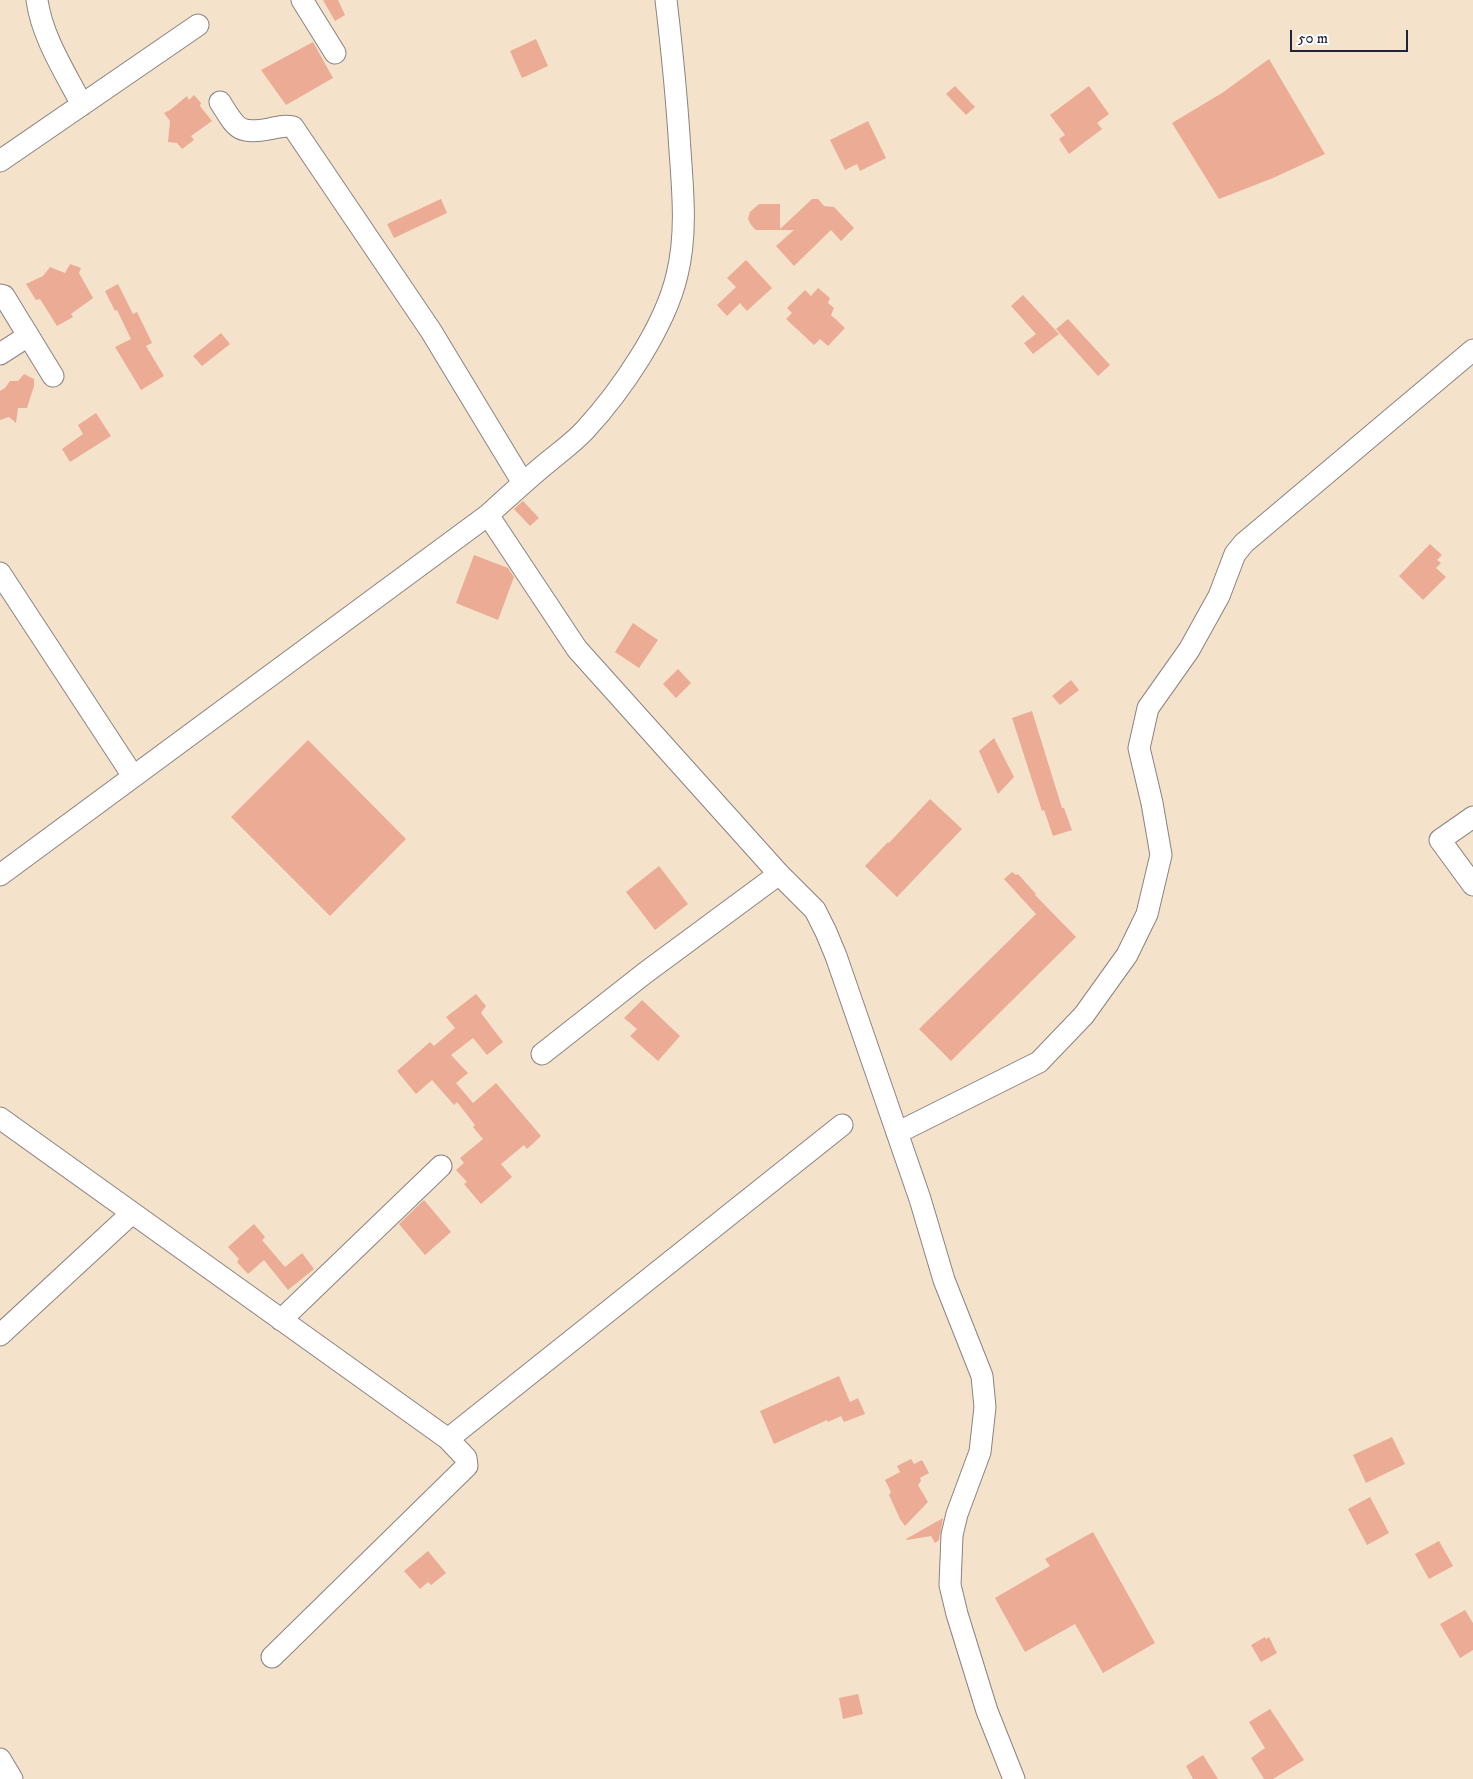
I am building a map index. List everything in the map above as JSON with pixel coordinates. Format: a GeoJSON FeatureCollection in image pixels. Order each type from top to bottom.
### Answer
{"type":"FeatureCollection","features":[{"type":"Feature","properties":{"kind":"street"},"geometry":{"type":"LineString","coordinates":[[38,0],[39,14],[48,36],[82,105]]}},
{"type":"Feature","properties":{"kind":"street"},"geometry":{"type":"LineString","coordinates":[[302,0],[335,53]]}},
{"type":"Feature","properties":{"kind":"street"},"geometry":{"type":"LineString","coordinates":[[0,875],[488,515],[522,483],[584,431],[610,399],[662,321],[677,276],[682,240],[684,198],[676,91],[666,0]]}},
{"type":"Feature","properties":{"kind":"street"},"geometry":{"type":"LineString","coordinates":[[0,161],[198,25]]}},
{"type":"Feature","properties":{"kind":"street"},"geometry":{"type":"LineString","coordinates":[[220,102],[232,122],[240,129],[251,133],[285,125],[293,128],[431,330],[522,483]]}},
{"type":"Feature","properties":{"kind":"street"},"geometry":{"type":"LineString","coordinates":[[0,295],[4,296],[53,376]]}},
{"type":"Feature","properties":{"kind":"street"},"geometry":{"type":"LineString","coordinates":[[0,354],[28,336]]}},
{"type":"Feature","properties":{"kind":"street"},"geometry":{"type":"LineString","coordinates":[[898,1133],[1039,1062],[1084,1015],[1127,956],[1147,914],[1161,855],[1139,748],[1148,708],[1194,642],[1219,596],[1235,554],[1244,542],[1473,350]]}},
{"type":"Feature","properties":{"kind":"street"},"geometry":{"type":"LineString","coordinates":[[488,515],[577,649],[779,874],[815,910],[836,956],[898,1133],[944,1280],[982,1376],[985,1407],[980,1452],[957,1514],[952,1535],[950,1584],[956,1614],[986,1710],[1014,1779]]}},
{"type":"Feature","properties":{"kind":"street"},"geometry":{"type":"LineString","coordinates":[[0,572],[134,776]]}},
{"type":"Feature","properties":{"kind":"street"},"geometry":{"type":"LineString","coordinates":[[1473,817],[1440,840],[1473,885]]}},
{"type":"Feature","properties":{"kind":"street"},"geometry":{"type":"LineString","coordinates":[[542,1054],[644,973],[779,874]]}},
{"type":"Feature","properties":{"kind":"street"},"geometry":{"type":"LineString","coordinates":[[0,1118],[448,1439],[466,1458],[466,1466],[272,1657]]}},
{"type":"Feature","properties":{"kind":"street"},"geometry":{"type":"LineString","coordinates":[[448,1439],[842,1125]]}},
{"type":"Feature","properties":{"kind":"street"},"geometry":{"type":"LineString","coordinates":[[281,1320],[441,1166]]}},
{"type":"Feature","properties":{"kind":"street"},"geometry":{"type":"LineString","coordinates":[[0,1335],[132,1213]]}},
{"type":"Feature","properties":{"kind":"street"},"geometry":{"type":"LineString","coordinates":[[0,1759],[12,1779]]}},
{"type":"Feature","properties":{"kind":"building"},"geometry":{"type":"Polygon","coordinates":[[[323,0],[338,0],[345,15],[335,21],[323,0]]]}},
{"type":"Feature","properties":{"kind":"building"},"geometry":{"type":"Polygon","coordinates":[[[536,39],[548,66],[522,78],[510,51],[536,39]]]}},
{"type":"Feature","properties":{"kind":"building"},"geometry":{"type":"Polygon","coordinates":[[[313,42],[333,78],[286,105],[261,70],[313,42]]]}},
{"type":"Feature","properties":{"kind":"building"},"geometry":{"type":"Polygon","coordinates":[[[1269,59],[1325,154],[1273,178],[1219,199],[1172,123],[1222,93],[1269,59]]]}},
{"type":"Feature","properties":{"kind":"building"},"geometry":{"type":"Polygon","coordinates":[[[955,86],[975,107],[966,115],[946,94],[955,86]]]}},
{"type":"Feature","properties":{"kind":"building"},"geometry":{"type":"Polygon","coordinates":[[[1089,86],[1109,114],[1097,123],[1102,129],[1069,154],[1059,139],[1065,135],[1050,115],[1089,86]]]}},
{"type":"Feature","properties":{"kind":"building"},"geometry":{"type":"Polygon","coordinates":[[[194,95],[212,121],[191,136],[194,140],[182,149],[177,143],[168,142],[170,121],[164,113],[187,96],[189,100],[194,95]]]}},
{"type":"Feature","properties":{"kind":"building"},"geometry":{"type":"Polygon","coordinates":[[[868,121],[886,158],[860,171],[857,164],[845,170],[830,140],[868,121]]]}},
{"type":"Feature","properties":{"kind":"building"},"geometry":{"type":"Polygon","coordinates":[[[441,199],[447,213],[394,238],[387,224],[441,199]]]}},
{"type":"Feature","properties":{"kind":"building"},"geometry":{"type":"Polygon","coordinates":[[[812,199],[818,199],[824,206],[834,207],[854,228],[841,241],[831,230],[794,266],[776,246],[794,230],[756,230],[748,219],[750,212],[759,204],[780,204],[780,229],[812,199]]]}},
{"type":"Feature","properties":{"kind":"building"},"geometry":{"type":"Polygon","coordinates":[[[746,260],[772,288],[747,311],[740,303],[727,316],[717,305],[736,287],[727,278],[746,260]]]}},
{"type":"Feature","properties":{"kind":"building"},"geometry":{"type":"Polygon","coordinates":[[[70,264],[81,268],[79,273],[93,298],[71,314],[73,317],[57,326],[40,299],[36,300],[26,284],[43,276],[50,267],[65,273],[70,264]]]}},
{"type":"Feature","properties":{"kind":"building"},"geometry":{"type":"Polygon","coordinates":[[[118,284],[133,314],[137,312],[152,343],[146,346],[164,376],[141,390],[115,347],[131,339],[117,310],[115,311],[105,291],[118,284]]]}},
{"type":"Feature","properties":{"kind":"building"},"geometry":{"type":"Polygon","coordinates":[[[818,288],[830,298],[828,303],[834,308],[831,315],[845,328],[828,346],[820,339],[814,345],[786,319],[792,313],[787,308],[805,290],[811,296],[818,288]]]}},
{"type":"Feature","properties":{"kind":"building"},"geometry":{"type":"Polygon","coordinates":[[[1023,295],[1059,334],[1033,354],[1024,343],[1036,334],[1011,306],[1023,295]]]}},
{"type":"Feature","properties":{"kind":"building"},"geometry":{"type":"Polygon","coordinates":[[[1068,319],[1110,365],[1098,376],[1056,329],[1068,319]]]}},
{"type":"Feature","properties":{"kind":"building"},"geometry":{"type":"Polygon","coordinates":[[[221,333],[230,344],[202,366],[193,356],[221,333]]]}},
{"type":"Feature","properties":{"kind":"building"},"geometry":{"type":"Polygon","coordinates":[[[24,374],[34,379],[34,386],[27,408],[18,408],[16,423],[9,417],[0,420],[0,391],[10,381],[18,381],[24,374]]]}},
{"type":"Feature","properties":{"kind":"building"},"geometry":{"type":"Polygon","coordinates":[[[96,413],[111,436],[70,462],[62,449],[83,434],[78,425],[96,413]]]}},
{"type":"Feature","properties":{"kind":"building"},"geometry":{"type":"Polygon","coordinates":[[[523,501],[539,518],[530,526],[514,509],[523,501]]]}},
{"type":"Feature","properties":{"kind":"building"},"geometry":{"type":"Polygon","coordinates":[[[1430,544],[1442,555],[1437,560],[1441,563],[1436,568],[1446,577],[1423,600],[1399,576],[1430,544]]]}},
{"type":"Feature","properties":{"kind":"building"},"geometry":{"type":"Polygon","coordinates":[[[474,555],[508,568],[514,577],[498,620],[456,603],[474,555]]]}},
{"type":"Feature","properties":{"kind":"building"},"geometry":{"type":"Polygon","coordinates":[[[633,623],[658,640],[639,668],[615,652],[633,623]]]}},
{"type":"Feature","properties":{"kind":"building"},"geometry":{"type":"Polygon","coordinates":[[[678,669],[691,683],[676,698],[663,684],[678,669]]]}},
{"type":"Feature","properties":{"kind":"building"},"geometry":{"type":"Polygon","coordinates":[[[1071,680],[1079,690],[1060,705],[1052,696],[1071,680]]]}},
{"type":"Feature","properties":{"kind":"building"},"geometry":{"type":"Polygon","coordinates":[[[1032,711],[1062,808],[1064,808],[1072,830],[1053,836],[1044,810],[1042,811],[1012,718],[1032,711]]]}},
{"type":"Feature","properties":{"kind":"building"},"geometry":{"type":"Polygon","coordinates":[[[994,738],[1014,777],[998,794],[979,751],[994,738]]]}},
{"type":"Feature","properties":{"kind":"building"},"geometry":{"type":"Polygon","coordinates":[[[308,740],[406,839],[330,916],[231,817],[308,740]]]}},
{"type":"Feature","properties":{"kind":"building"},"geometry":{"type":"Polygon","coordinates":[[[930,799],[962,829],[897,897],[865,866],[930,799]]]}},
{"type":"Feature","properties":{"kind":"building"},"geometry":{"type":"Polygon","coordinates":[[[659,866],[688,904],[655,930],[626,892],[659,866]]]}},
{"type":"Feature","properties":{"kind":"building"},"geometry":{"type":"Polygon","coordinates":[[[1012,872],[1016,875],[1018,874],[1035,895],[1076,937],[951,1061],[919,1029],[1036,914],[1004,879],[1012,872]]]}},
{"type":"Feature","properties":{"kind":"building"},"geometry":{"type":"Polygon","coordinates":[[[476,994],[486,1006],[481,1013],[503,1042],[487,1055],[473,1038],[451,1055],[468,1073],[456,1083],[473,1103],[496,1083],[541,1136],[527,1149],[524,1145],[501,1164],[512,1177],[481,1204],[464,1184],[467,1182],[456,1170],[464,1163],[460,1158],[483,1139],[473,1127],[475,1125],[457,1102],[454,1105],[432,1080],[416,1094],[397,1071],[430,1042],[434,1046],[455,1028],[446,1017],[476,994]]]}},
{"type":"Feature","properties":{"kind":"building"},"geometry":{"type":"Polygon","coordinates":[[[642,1000],[680,1036],[658,1061],[630,1036],[637,1029],[624,1018],[642,1000]]]}},
{"type":"Feature","properties":{"kind":"building"},"geometry":{"type":"Polygon","coordinates":[[[424,1200],[451,1232],[425,1255],[399,1224],[424,1200]]]}},
{"type":"Feature","properties":{"kind":"building"},"geometry":{"type":"Polygon","coordinates":[[[254,1224],[265,1237],[262,1240],[285,1267],[302,1253],[314,1269],[288,1290],[264,1260],[248,1274],[237,1262],[239,1259],[228,1247],[254,1224]]]}},
{"type":"Feature","properties":{"kind":"building"},"geometry":{"type":"Polygon","coordinates":[[[839,1376],[850,1402],[858,1398],[865,1414],[844,1422],[841,1416],[828,1422],[827,1420],[774,1444],[760,1411],[839,1376]]]}},
{"type":"Feature","properties":{"kind":"building"},"geometry":{"type":"Polygon","coordinates":[[[1392,1437],[1405,1464],[1366,1483],[1353,1455],[1392,1437]]]}},
{"type":"Feature","properties":{"kind":"building"},"geometry":{"type":"Polygon","coordinates":[[[911,1459],[914,1464],[922,1460],[929,1473],[920,1478],[921,1481],[918,1485],[928,1502],[905,1526],[889,1495],[891,1492],[885,1480],[900,1472],[897,1466],[911,1459]]]}},
{"type":"Feature","properties":{"kind":"building"},"geometry":{"type":"Polygon","coordinates":[[[1370,1497],[1389,1533],[1367,1545],[1348,1509],[1370,1497]]]}},
{"type":"Feature","properties":{"kind":"building"},"geometry":{"type":"Polygon","coordinates":[[[943,1518],[939,1540],[935,1543],[931,1536],[906,1539],[943,1518]]]}},
{"type":"Feature","properties":{"kind":"building"},"geometry":{"type":"Polygon","coordinates":[[[1093,1532],[1155,1643],[1103,1673],[1075,1624],[1025,1652],[995,1598],[1050,1566],[1045,1559],[1093,1532]]]}},
{"type":"Feature","properties":{"kind":"building"},"geometry":{"type":"Polygon","coordinates":[[[1439,1541],[1453,1566],[1429,1579],[1415,1554],[1439,1541]]]}},
{"type":"Feature","properties":{"kind":"building"},"geometry":{"type":"Polygon","coordinates":[[[428,1551],[446,1573],[431,1585],[428,1582],[420,1589],[404,1571],[428,1551]]]}},
{"type":"Feature","properties":{"kind":"building"},"geometry":{"type":"Polygon","coordinates":[[[1465,1610],[1473,1623],[1473,1650],[1460,1658],[1440,1624],[1465,1610]]]}},
{"type":"Feature","properties":{"kind":"building"},"geometry":{"type":"Polygon","coordinates":[[[1265,1637],[1266,1639],[1269,1637],[1277,1653],[1261,1662],[1251,1645],[1265,1637]]]}},
{"type":"Feature","properties":{"kind":"building"},"geometry":{"type":"Polygon","coordinates":[[[858,1694],[863,1714],[843,1719],[839,1698],[858,1694]]]}},
{"type":"Feature","properties":{"kind":"building"},"geometry":{"type":"Polygon","coordinates":[[[1270,1709],[1304,1760],[1273,1779],[1264,1779],[1251,1758],[1265,1748],[1249,1722],[1270,1709]]]}},
{"type":"Feature","properties":{"kind":"building"},"geometry":{"type":"Polygon","coordinates":[[[1203,1755],[1218,1779],[1193,1779],[1186,1766],[1203,1755]]]}}]}
